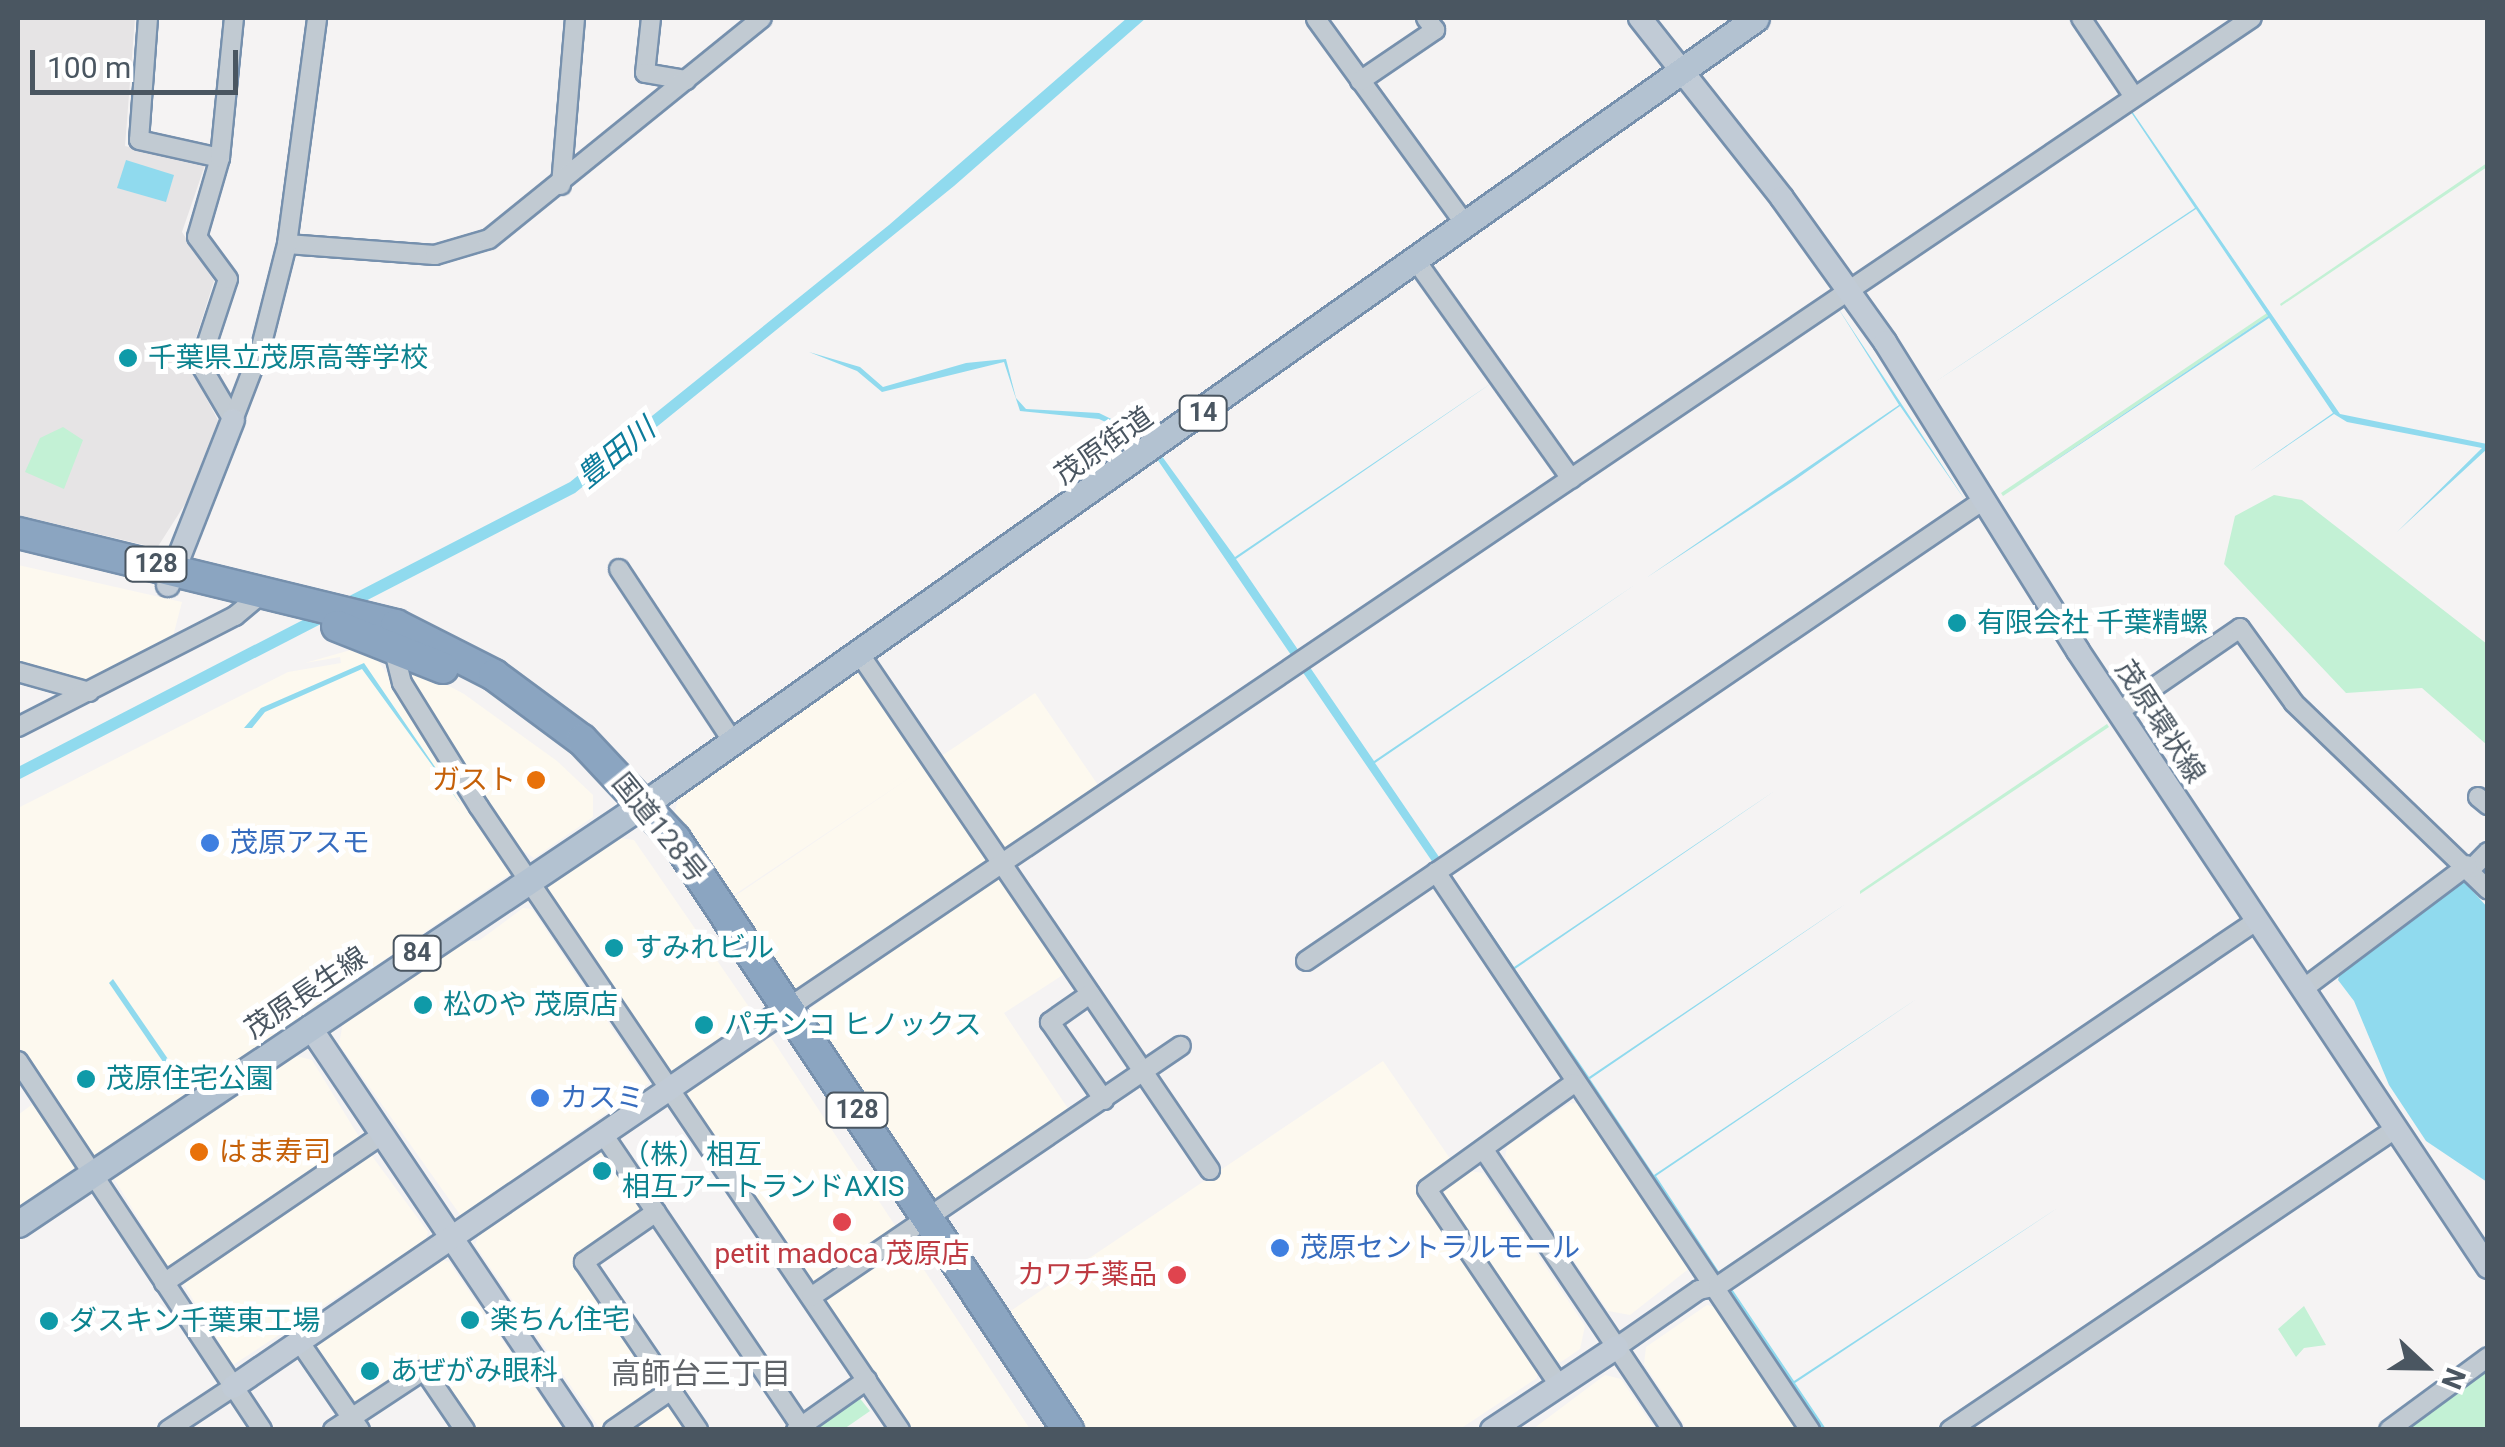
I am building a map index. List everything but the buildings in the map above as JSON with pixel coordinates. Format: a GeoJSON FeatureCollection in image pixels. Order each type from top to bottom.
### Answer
{"type":"FeatureCollection","features":[{"type":"Feature","properties":{"kind":"highway","name":"国道128号"},"geometry":{"type":"LineString","coordinates":[[18,533],[392,635],[520,691],[637,808],[781,1014],[1057,1428]]}},
{"type":"Feature","properties":{"kind":"highway","name":"国道128号"},"geometry":{"type":"LineString","coordinates":[[18,551],[170,576]]}},
{"type":"Feature","properties":{"kind":"highway","name":"国道128号"},"geometry":{"type":"LineString","coordinates":[[270,599],[362,635],[392,635]]}},
{"type":"Feature","properties":{"kind":"main road","name":"茂原環状線"},"geometry":{"type":"LineString","coordinates":[[1640,18],[1849,289],[2118,712],[2488,1267]]}},
{"type":"Feature","properties":{"kind":"main road","name":"茂原街道"},"geometry":{"type":"LineString","coordinates":[[637,808],[1467,227],[1756,18]]}},
{"type":"Feature","properties":{"kind":"main road"},"geometry":{"type":"LineString","coordinates":[[170,576],[233,420]]}},
{"type":"Feature","properties":{"kind":"main road","name":"茂原長生線"},"geometry":{"type":"LineString","coordinates":[[18,1224],[637,808]]}},
{"type":"Feature","properties":{"kind":"main road"},"geometry":{"type":"LineString","coordinates":[[233,1387],[781,1014]]}},
{"type":"Feature","properties":{"kind":"main road"},"geometry":{"type":"LineString","coordinates":[[310,1028],[581,1430]]}},
{"type":"Feature","properties":{"kind":"main road"},"geometry":{"type":"LineString","coordinates":[[1492,1430],[1618,1347]]}},
{"type":"Feature","properties":{"kind":"street"},"geometry":{"type":"LineString","coordinates":[[148,18],[139,140],[220,158]]}},
{"type":"Feature","properties":{"kind":"street"},"geometry":{"type":"LineString","coordinates":[[233,420],[200,364],[228,279],[197,237],[220,158],[234,18]]}},
{"type":"Feature","properties":{"kind":"street"},"geometry":{"type":"LineString","coordinates":[[233,420],[261,347],[287,244],[317,18]]}},
{"type":"Feature","properties":{"kind":"street"},"geometry":{"type":"LineString","coordinates":[[560,184],[575,18]]}},
{"type":"Feature","properties":{"kind":"street"},"geometry":{"type":"LineString","coordinates":[[651,18],[646,73],[686,80]]}},
{"type":"Feature","properties":{"kind":"street"},"geometry":{"type":"LineString","coordinates":[[287,244],[398,254],[460,251],[489,239],[762,18]]}},
{"type":"Feature","properties":{"kind":"street"},"geometry":{"type":"LineString","coordinates":[[1316,18],[1467,227]]}},
{"type":"Feature","properties":{"kind":"street"},"geometry":{"type":"LineString","coordinates":[[1360,80],[1435,30],[1426,18]]}},
{"type":"Feature","properties":{"kind":"street"},"geometry":{"type":"LineString","coordinates":[[2081,18],[2134,97]]}},
{"type":"Feature","properties":{"kind":"street"},"geometry":{"type":"LineString","coordinates":[[781,1014],[2252,18]]}},
{"type":"Feature","properties":{"kind":"street"},"geometry":{"type":"LineString","coordinates":[[1417,262],[1571,479]]}},
{"type":"Feature","properties":{"kind":"street"},"geometry":{"type":"LineString","coordinates":[[1306,961],[1985,499]]}},
{"type":"Feature","properties":{"kind":"street"},"geometry":{"type":"LineString","coordinates":[[619,569],[733,742]]}},
{"type":"Feature","properties":{"kind":"street"},"geometry":{"type":"LineString","coordinates":[[18,726],[270,599]]}},
{"type":"Feature","properties":{"kind":"street"},"geometry":{"type":"LineString","coordinates":[[2118,712],[2240,628],[2294,704],[2470,866],[2488,890]]}},
{"type":"Feature","properties":{"kind":"street"},"geometry":{"type":"LineString","coordinates":[[392,635],[402,684],[527,879],[900,1430]]}},
{"type":"Feature","properties":{"kind":"street"},"geometry":{"type":"LineString","coordinates":[[859,653],[1210,1170]]}},
{"type":"Feature","properties":{"kind":"street"},"geometry":{"type":"LineString","coordinates":[[18,672],[89,692]]}},
{"type":"Feature","properties":{"kind":"street"},"geometry":{"type":"LineString","coordinates":[[2303,989],[2488,852]]}},
{"type":"Feature","properties":{"kind":"street"},"geometry":{"type":"LineString","coordinates":[[1436,872],[1810,1430]]}},
{"type":"Feature","properties":{"kind":"street"},"geometry":{"type":"LineString","coordinates":[[1618,1347],[2256,921]]}},
{"type":"Feature","properties":{"kind":"street"},"geometry":{"type":"LineString","coordinates":[[1090,994],[1050,1022],[1104,1100]]}},
{"type":"Feature","properties":{"kind":"street"},"geometry":{"type":"LineString","coordinates":[[811,1297],[1181,1046]]}},
{"type":"Feature","properties":{"kind":"street"},"geometry":{"type":"LineString","coordinates":[[18,1061],[262,1430]]}},
{"type":"Feature","properties":{"kind":"street"},"geometry":{"type":"LineString","coordinates":[[1559,1385],[1427,1189],[1574,1083]]}},
{"type":"Feature","properties":{"kind":"street"},"geometry":{"type":"LineString","coordinates":[[1950,1430],[2395,1128]]}},
{"type":"Feature","properties":{"kind":"street"},"geometry":{"type":"LineString","coordinates":[[603,1134],[798,1428],[867,1380]]}},
{"type":"Feature","properties":{"kind":"street"},"geometry":{"type":"LineString","coordinates":[[164,1283],[382,1135]]}},
{"type":"Feature","properties":{"kind":"street"},"geometry":{"type":"LineString","coordinates":[[1484,1150],[1672,1430]]}},
{"type":"Feature","properties":{"kind":"street"},"geometry":{"type":"LineString","coordinates":[[656,1212],[584,1262],[698,1430]]}},
{"type":"Feature","properties":{"kind":"street"},"geometry":{"type":"LineString","coordinates":[[299,1341],[356,1424]]}},
{"type":"Feature","properties":{"kind":"street"},"geometry":{"type":"LineString","coordinates":[[2389,1430],[2488,1357]]}},
{"type":"Feature","properties":{"kind":"street"},"geometry":{"type":"LineString","coordinates":[[333,1430],[356,1424],[424,1370],[465,1430]]}},
{"type":"Feature","properties":{"kind":"street"},"geometry":{"type":"LineString","coordinates":[[168,1430],[233,1387]]}},
{"type":"Feature","properties":{"kind":"street"},"geometry":{"type":"LineString","coordinates":[[613,1430],[671,1390]]}},
{"type":"Feature","properties":{"kind":"shaded area"},"geometry":{"type":"Polygon","coordinates":[[[18,18],[135,18],[125,146],[205,165],[182,232],[214,281],[188,363],[221,426],[194,490],[157,548],[18,515],[18,18]]]}},
{"type":"Feature","properties":{"kind":"shaded area"},"geometry":{"type":"Polygon","coordinates":[[[18,565],[182,602],[171,644],[91,684],[18,666],[18,565]]]}},
{"type":"Feature","properties":{"kind":"shaded area"},"geometry":{"type":"Polygon","coordinates":[[[361,647],[371,650],[429,737],[438,767],[510,874],[94,1158],[18,1045],[18,808],[288,672],[341,663],[340,657],[305,663],[361,647]]]}},
{"type":"Feature","properties":{"kind":"shaded area"},"geometry":{"type":"Polygon","coordinates":[[[861,667],[993,860],[796,993],[732,898],[918,772],[731,897],[674,814],[679,797],[861,667]]]}},
{"type":"Feature","properties":{"kind":"shaded area"},"geometry":{"type":"Polygon","coordinates":[[[417,669],[464,694],[557,761],[593,795],[593,817],[534,858],[522,850],[409,682],[417,669]]]}},
{"type":"Feature","properties":{"kind":"shaded area"},"geometry":{"type":"Polygon","coordinates":[[[1035,693],[1100,788],[1001,855],[937,759],[1035,693]]]}},
{"type":"Feature","properties":{"kind":"shaded area"},"geometry":{"type":"Polygon","coordinates":[[[619,838],[634,840],[758,1020],[671,1079],[542,890],[619,838]]]}},
{"type":"Feature","properties":{"kind":"shaded area"},"geometry":{"type":"Polygon","coordinates":[[[1005,873],[1069,971],[1004,1013],[1071,1113],[938,1204],[808,1010],[1005,873]]]}},
{"type":"Feature","properties":{"kind":"shaded area"},"geometry":{"type":"Polygon","coordinates":[[[523,908],[532,909],[649,1083],[461,1216],[339,1044],[343,1022],[456,943],[480,940],[523,908]]]}},
{"type":"Feature","properties":{"kind":"shaded area"},"geometry":{"type":"Polygon","coordinates":[[[768,1033],[898,1230],[813,1287],[681,1092],[768,1033]]]}},
{"type":"Feature","properties":{"kind":"shaded area"},"geometry":{"type":"Polygon","coordinates":[[[292,1055],[312,1060],[361,1140],[174,1268],[167,1265],[113,1177],[292,1055]]]}},
{"type":"Feature","properties":{"kind":"shaded area","name":"茂原セントラルモール"},"geometry":{"type":"Polygon","coordinates":[[[1383,1061],[1451,1160],[1414,1186],[1538,1367],[1537,1378],[1460,1429],[1085,1429],[1009,1312],[1383,1061]]]}},
{"type":"Feature","properties":{"kind":"shaded area"},"geometry":{"type":"Polygon","coordinates":[[[34,1103],[79,1165],[18,1207],[18,1115],[34,1103]]]}},
{"type":"Feature","properties":{"kind":"shaded area"},"geometry":{"type":"Polygon","coordinates":[[[1570,1103],[1580,1104],[1691,1267],[1630,1315],[1608,1311],[1505,1158],[1507,1146],[1570,1103]]]}},
{"type":"Feature","properties":{"kind":"shaded area"},"geometry":{"type":"Polygon","coordinates":[[[369,1152],[428,1232],[426,1239],[233,1365],[181,1280],[369,1152]]]}},
{"type":"Feature","properties":{"kind":"shaded area"},"geometry":{"type":"Polygon","coordinates":[[[602,1152],[644,1208],[574,1260],[660,1386],[605,1428],[598,1426],[475,1245],[478,1236],[602,1152]]]}},
{"type":"Feature","properties":{"kind":"shaded area"},"geometry":{"type":"Polygon","coordinates":[[[1470,1171],[1483,1173],[1585,1326],[1580,1349],[1561,1362],[1549,1359],[1443,1203],[1445,1188],[1470,1171]]]}},
{"type":"Feature","properties":{"kind":"shaded area"},"geometry":{"type":"Polygon","coordinates":[[[904,1240],[1030,1429],[908,1429],[821,1300],[904,1240]]]}},
{"type":"Feature","properties":{"kind":"shaded area"},"geometry":{"type":"Polygon","coordinates":[[[443,1260],[449,1262],[563,1429],[474,1429],[426,1360],[352,1405],[317,1346],[443,1260]]]}},
{"type":"Feature","properties":{"kind":"shaded area"},"geometry":{"type":"Polygon","coordinates":[[[1707,1305],[1719,1308],[1802,1429],[1687,1429],[1644,1364],[1646,1347],[1707,1305]]]}},
{"type":"Feature","properties":{"kind":"shaded area"},"geometry":{"type":"Polygon","coordinates":[[[1605,1375],[1621,1379],[1655,1429],[1533,1429],[1605,1375]]]}},
{"type":"Feature","properties":{"kind":"shaded area"},"geometry":{"type":"Polygon","coordinates":[[[665,1402],[689,1430],[625,1430],[665,1402]]]}},
{"type":"Feature","properties":{"kind":"green space"},"geometry":{"type":"Polygon","coordinates":[[[2487,163],[2487,167],[2281,306],[2280,304],[2487,163]]]}},
{"type":"Feature","properties":{"kind":"green space"},"geometry":{"type":"Polygon","coordinates":[[[2267,313],[2268,316],[2003,496],[2001,493],[2267,313]]]}},
{"type":"Feature","properties":{"kind":"green space"},"geometry":{"type":"Polygon","coordinates":[[[63,427],[83,440],[64,489],[25,472],[40,438],[63,427]]]}},
{"type":"Feature","properties":{"kind":"green space"},"geometry":{"type":"Polygon","coordinates":[[[2274,495],[2302,500],[2487,644],[2487,745],[2422,688],[2346,693],[2224,564],[2235,516],[2274,495]]]}},
{"type":"Feature","properties":{"kind":"green space"},"geometry":{"type":"Polygon","coordinates":[[[2107,724],[2109,727],[1860,894],[1860,891],[2107,724]]]}},
{"type":"Feature","properties":{"kind":"green space"},"geometry":{"type":"Polygon","coordinates":[[[2304,1306],[2326,1345],[2304,1348],[2296,1357],[2278,1329],[2304,1306]]]}},
{"type":"Feature","properties":{"kind":"green space"},"geometry":{"type":"Polygon","coordinates":[[[2488,1366],[2487,1429],[2402,1430],[2488,1366]]]}},
{"type":"Feature","properties":{"kind":"green space"},"geometry":{"type":"Polygon","coordinates":[[[858,1396],[870,1411],[844,1429],[808,1430],[858,1396]]]}},
{"type":"Feature","properties":{"kind":"water","name":"豊田川"},"geometry":{"type":"Polygon","coordinates":[[[1127,18],[1146,18],[954,186],[575,493],[18,780],[18,767],[570,482],[889,225],[1127,18]]]}},
{"type":"Feature","properties":{"kind":"water"},"geometry":{"type":"Polygon","coordinates":[[[2068,18],[2340,414],[2487,444],[2487,449],[2397,532],[2482,448],[2347,422],[2334,414],[2249,472],[2333,413],[2269,318],[2003,496],[2268,316],[2196,209],[1935,382],[2195,208],[2068,18]]]}},
{"type":"Feature","properties":{"kind":"water"},"geometry":{"type":"Polygon","coordinates":[[[126,160],[174,175],[166,202],[117,188],[126,160]]]}},
{"type":"Feature","properties":{"kind":"water"},"geometry":{"type":"Polygon","coordinates":[[[1836,305],[1967,503],[1900,406],[1646,578],[1899,405],[1836,305]]]}},
{"type":"Feature","properties":{"kind":"water"},"geometry":{"type":"Polygon","coordinates":[[[809,352],[860,367],[883,387],[966,363],[1006,359],[1016,398],[1026,409],[1099,413],[1148,437],[1235,557],[1496,380],[1236,559],[1374,761],[1636,584],[1375,763],[1514,967],[1776,790],[1515,969],[1589,1077],[1847,903],[1590,1079],[1654,1175],[1918,998],[1656,1176],[1729,1287],[1989,1112],[1732,1289],[1794,1381],[2059,1207],[1795,1383],[1826,1429],[1820,1429],[1144,440],[1099,419],[1020,411],[1004,362],[882,392],[857,371],[809,352]]]}},
{"type":"Feature","properties":{"kind":"water"},"geometry":{"type":"Polygon","coordinates":[[[364,663],[461,805],[362,669],[265,712],[252,728],[244,728],[261,708],[364,663]]]}},
{"type":"Feature","properties":{"kind":"water"},"geometry":{"type":"Polygon","coordinates":[[[2462,879],[2488,908],[2487,1182],[2426,1141],[2389,1085],[2354,1001],[2338,980],[2341,969],[2462,879]]]}},
{"type":"Feature","properties":{"kind":"water"},"geometry":{"type":"Polygon","coordinates":[[[113,979],[190,1091],[185,1094],[109,983],[113,979]]]}},
{"type":"Feature","properties":{"kind":"place","name":"千葉県立茂原高等学校"},"geometry":{"type":"Point","coordinates":[128,358]}},
{"type":"Feature","properties":{"kind":"place","name":"有限会社 千葉精螺"},"geometry":{"type":"Point","coordinates":[1957,623]}},
{"type":"Feature","properties":{"kind":"place","name":"ガスト"},"geometry":{"type":"Point","coordinates":[536,780]}},
{"type":"Feature","properties":{"kind":"place","name":"茂原アスモ"},"geometry":{"type":"Point","coordinates":[210,843]}},
{"type":"Feature","properties":{"kind":"place","name":"すみれビル"},"geometry":{"type":"Point","coordinates":[614,948]}},
{"type":"Feature","properties":{"kind":"place","name":"松のや 茂原店"},"geometry":{"type":"Point","coordinates":[423,1005]}},
{"type":"Feature","properties":{"kind":"place","name":"パチンコ ヒノックス"},"geometry":{"type":"Point","coordinates":[704,1025]}},
{"type":"Feature","properties":{"kind":"place","name":"茂原住宅公園"},"geometry":{"type":"Point","coordinates":[86,1079]}},
{"type":"Feature","properties":{"kind":"place","name":"カスミ"},"geometry":{"type":"Point","coordinates":[540,1098]}},
{"type":"Feature","properties":{"kind":"place","name":"はま寿司"},"geometry":{"type":"Point","coordinates":[199,1152]}},
{"type":"Feature","properties":{"kind":"place","name":"（株）相互 相互アートランドAXIS"},"geometry":{"type":"Point","coordinates":[602,1171]}},
{"type":"Feature","properties":{"kind":"place","name":"petit madoca 茂原店"},"geometry":{"type":"Point","coordinates":[842,1222]}},
{"type":"Feature","properties":{"kind":"place","name":"茂原セントラルモール"},"geometry":{"type":"Point","coordinates":[1280,1248]}},
{"type":"Feature","properties":{"kind":"place","name":"カワチ薬品"},"geometry":{"type":"Point","coordinates":[1177,1275]}},
{"type":"Feature","properties":{"kind":"place","name":"楽ちん住宅"},"geometry":{"type":"Point","coordinates":[470,1320]}},
{"type":"Feature","properties":{"kind":"place","name":"ダスキン千葉東工場"},"geometry":{"type":"Point","coordinates":[49,1321]}},
{"type":"Feature","properties":{"kind":"place","name":"あぜがみ眼科"},"geometry":{"type":"Point","coordinates":[370,1371]}},
{"type":"Feature","properties":{"kind":"district","name":"高師台三丁目"},"geometry":{"type":"Point","coordinates":[701,1374]}}]}
